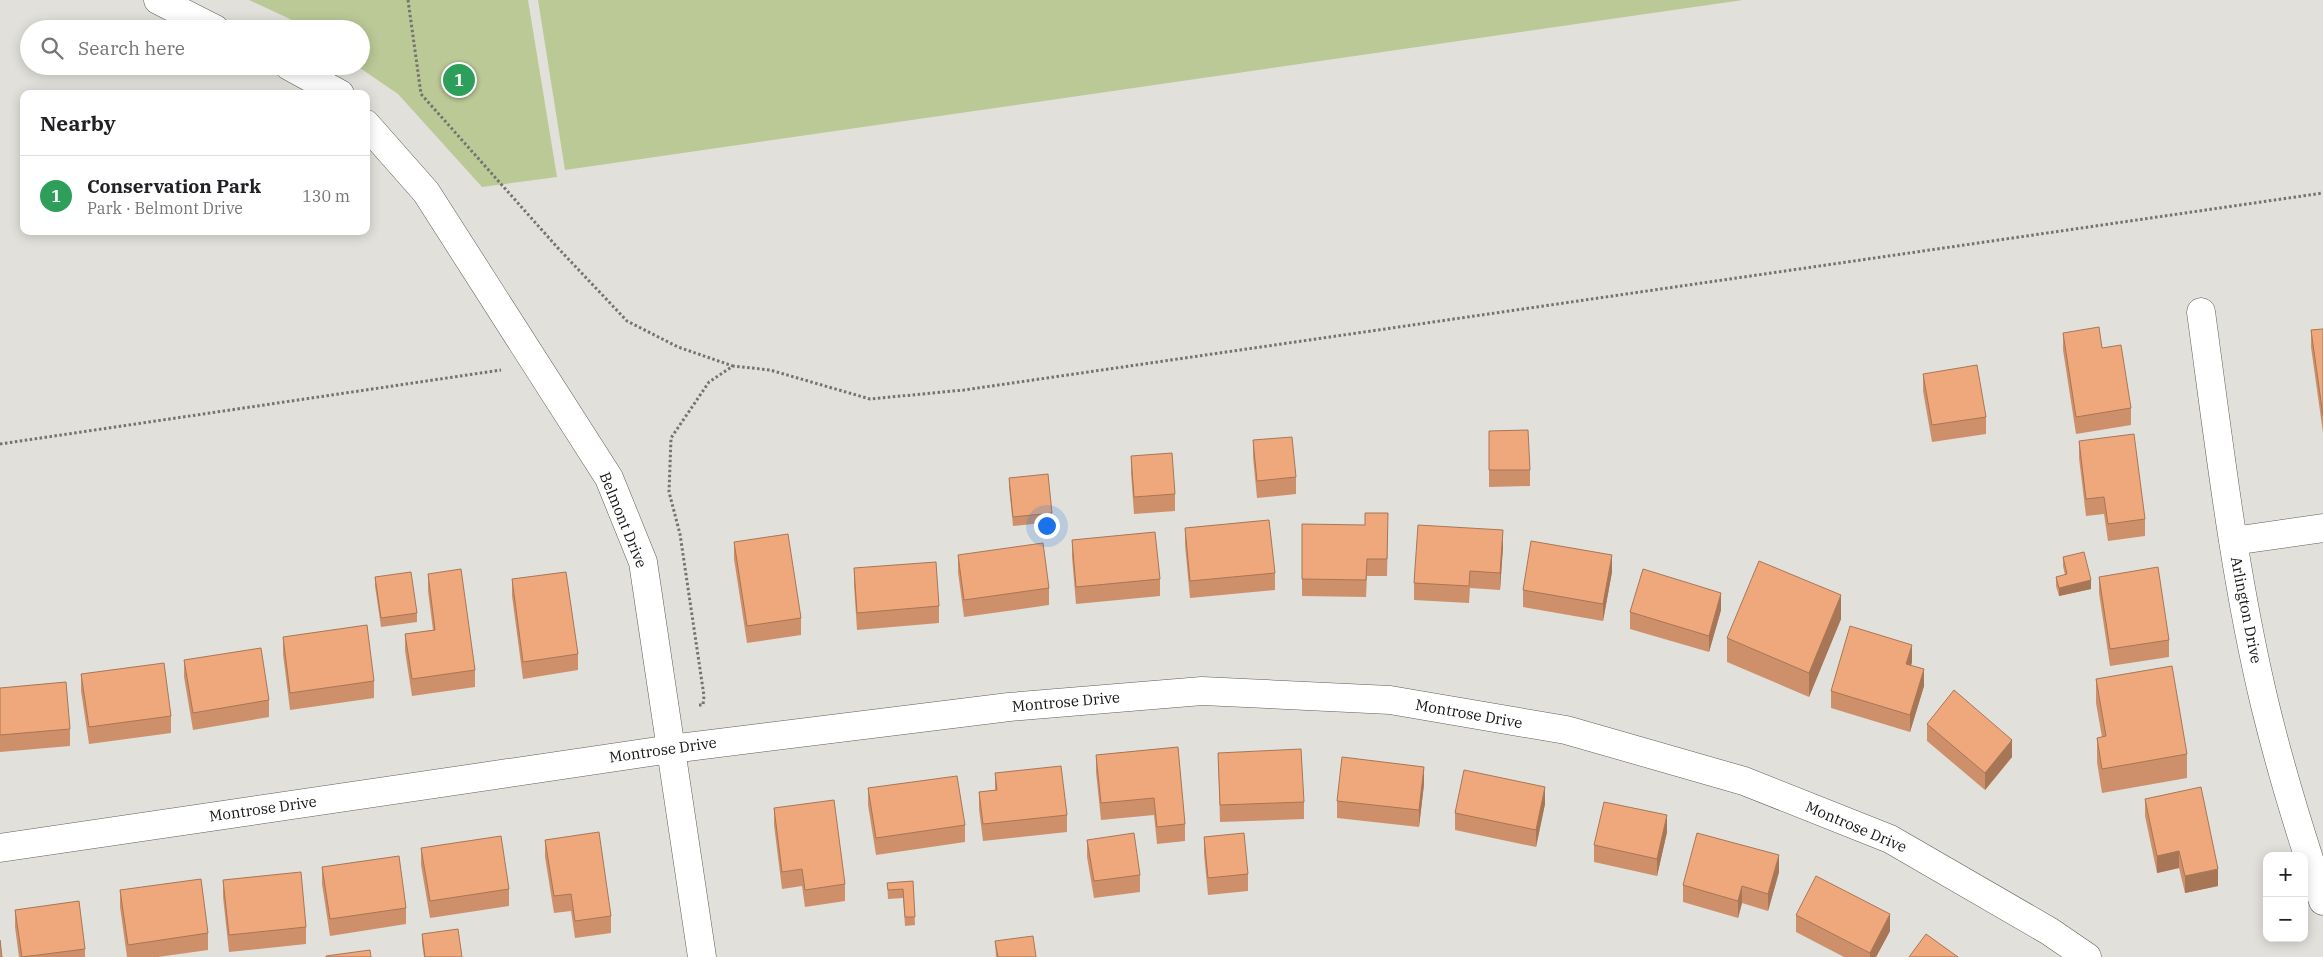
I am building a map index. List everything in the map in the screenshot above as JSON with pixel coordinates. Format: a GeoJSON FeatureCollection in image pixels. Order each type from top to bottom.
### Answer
{"type":"FeatureCollection","features":[{"type":"Feature","properties":{"kind":"street"},"geometry":{"type":"LineString","coordinates":[[158,0],[197,20]]}},
{"type":"Feature","properties":{"kind":"street"},"geometry":{"type":"LineString","coordinates":[[305,75],[333,90]]}},
{"type":"Feature","properties":{"kind":"street","name":"Belmont Drive"},"geometry":{"type":"LineString","coordinates":[[370,129],[426,192],[609,478],[643,562],[702,957]]}},
{"type":"Feature","properties":{"kind":"street","name":"Arlington Drive"},"geometry":{"type":"LineString","coordinates":[[2200,312],[2233,540],[2265,705],[2306,851],[2323,901]]}},
{"type":"Feature","properties":{"kind":"street"},"geometry":{"type":"LineString","coordinates":[[2233,540],[2323,528]]}},
{"type":"Feature","properties":{"kind":"street","name":"Montrose Drive"},"geometry":{"type":"LineString","coordinates":[[0,848],[671,749],[1008,707],[1202,691],[1390,700],[1566,730],[1744,781],[1890,839],[2050,931],[2087,957]]}},
{"type":"Feature","properties":{"kind":"path"},"geometry":{"type":"LineString","coordinates":[[408,0],[421,94],[557,247],[627,321],[678,347],[733,366],[770,370],[870,399],[964,390],[2323,193]]}},
{"type":"Feature","properties":{"kind":"path"},"geometry":{"type":"LineString","coordinates":[[680,534],[669,492],[671,438],[709,382],[733,366]]}},
{"type":"Feature","properties":{"kind":"path"},"geometry":{"type":"LineString","coordinates":[[0,444],[505,369]]}},
{"type":"Feature","properties":{"kind":"green space"},"geometry":{"type":"Polygon","coordinates":[[[249,0],[528,0],[557,177],[482,187],[398,94],[370,75],[370,20],[290,19],[249,0]]]}},
{"type":"Feature","properties":{"kind":"green space"},"geometry":{"type":"Polygon","coordinates":[[[538,0],[1743,0],[565,170],[538,0]]]}},
{"type":"Feature","properties":{"kind":"building"},"geometry":{"type":"Polygon","coordinates":[[[2099,327],[2102,348],[2121,345],[2131,408],[2076,417],[2063,333],[2099,327]]]}},
{"type":"Feature","properties":{"kind":"building"},"geometry":{"type":"Polygon","coordinates":[[[2323,329],[2323,416],[2311,330],[2323,329]]]}},
{"type":"Feature","properties":{"kind":"building"},"geometry":{"type":"Polygon","coordinates":[[[1977,365],[1986,417],[1932,425],[1923,374],[1977,365]]]}},
{"type":"Feature","properties":{"kind":"building"},"geometry":{"type":"Polygon","coordinates":[[[1528,430],[1530,470],[1489,470],[1489,431],[1528,430]]]}},
{"type":"Feature","properties":{"kind":"building"},"geometry":{"type":"Polygon","coordinates":[[[2134,434],[2145,519],[2108,524],[2104,497],[2086,499],[2079,441],[2134,434]]]}},
{"type":"Feature","properties":{"kind":"building"},"geometry":{"type":"Polygon","coordinates":[[[1292,437],[1296,477],[1257,481],[1253,440],[1292,437]]]}},
{"type":"Feature","properties":{"kind":"building"},"geometry":{"type":"Polygon","coordinates":[[[1172,453],[1175,494],[1134,497],[1131,456],[1172,453]]]}},
{"type":"Feature","properties":{"kind":"building"},"geometry":{"type":"Polygon","coordinates":[[[1048,474],[1052,513],[1013,517],[1009,478],[1048,474]]]}},
{"type":"Feature","properties":{"kind":"building"},"geometry":{"type":"Polygon","coordinates":[[[1365,513],[1388,513],[1387,559],[1367,559],[1366,580],[1302,579],[1302,524],[1365,525],[1365,513]]]}},
{"type":"Feature","properties":{"kind":"building"},"geometry":{"type":"Polygon","coordinates":[[[1269,520],[1275,573],[1190,581],[1185,528],[1269,520]]]}},
{"type":"Feature","properties":{"kind":"building"},"geometry":{"type":"Polygon","coordinates":[[[1418,525],[1503,530],[1500,573],[1470,571],[1469,586],[1414,583],[1418,525]]]}},
{"type":"Feature","properties":{"kind":"building"},"geometry":{"type":"Polygon","coordinates":[[[1155,532],[1160,579],[1076,587],[1072,540],[1155,532]]]}},
{"type":"Feature","properties":{"kind":"building"},"geometry":{"type":"Polygon","coordinates":[[[788,534],[801,618],[747,626],[734,542],[788,534]]]}},
{"type":"Feature","properties":{"kind":"building"},"geometry":{"type":"Polygon","coordinates":[[[1531,541],[1612,555],[1603,604],[1523,590],[1531,541]]]}},
{"type":"Feature","properties":{"kind":"building"},"geometry":{"type":"Polygon","coordinates":[[[1043,543],[1049,588],[964,600],[958,555],[1043,543]]]}},
{"type":"Feature","properties":{"kind":"building"},"geometry":{"type":"Polygon","coordinates":[[[2084,552],[2091,580],[2059,588],[2056,577],[2067,574],[2063,557],[2084,552]]]}},
{"type":"Feature","properties":{"kind":"building"},"geometry":{"type":"Polygon","coordinates":[[[1759,561],[1841,595],[1809,673],[1727,638],[1759,561]]]}},
{"type":"Feature","properties":{"kind":"building"},"geometry":{"type":"Polygon","coordinates":[[[936,562],[939,606],[857,613],[854,568],[936,562]]]}},
{"type":"Feature","properties":{"kind":"building"},"geometry":{"type":"Polygon","coordinates":[[[2158,567],[2169,640],[2110,649],[2099,577],[2158,567]]]}},
{"type":"Feature","properties":{"kind":"building"},"geometry":{"type":"Polygon","coordinates":[[[461,569],[475,670],[412,679],[405,634],[435,630],[428,574],[461,569]]]}},
{"type":"Feature","properties":{"kind":"building"},"geometry":{"type":"Polygon","coordinates":[[[1643,569],[1721,593],[1709,636],[1630,612],[1643,569]]]}},
{"type":"Feature","properties":{"kind":"building"},"geometry":{"type":"Polygon","coordinates":[[[411,572],[417,613],[381,618],[375,577],[411,572]]]}},
{"type":"Feature","properties":{"kind":"building"},"geometry":{"type":"Polygon","coordinates":[[[566,572],[578,654],[523,662],[512,579],[566,572]]]}},
{"type":"Feature","properties":{"kind":"building"},"geometry":{"type":"Polygon","coordinates":[[[367,625],[374,681],[290,693],[283,637],[367,625]]]}},
{"type":"Feature","properties":{"kind":"building"},"geometry":{"type":"Polygon","coordinates":[[[1850,626],[1912,645],[1906,664],[1924,669],[1910,715],[1831,691],[1850,626]]]}},
{"type":"Feature","properties":{"kind":"building"},"geometry":{"type":"Polygon","coordinates":[[[261,648],[269,700],[193,713],[184,660],[261,648]]]}},
{"type":"Feature","properties":{"kind":"building"},"geometry":{"type":"Polygon","coordinates":[[[164,663],[171,716],[89,727],[81,674],[164,663]]]}},
{"type":"Feature","properties":{"kind":"building"},"geometry":{"type":"Polygon","coordinates":[[[2172,666],[2187,754],[2102,769],[2097,738],[2106,736],[2096,679],[2172,666]]]}},
{"type":"Feature","properties":{"kind":"building"},"geometry":{"type":"Polygon","coordinates":[[[66,682],[70,729],[0,735],[0,688],[66,682]]]}},
{"type":"Feature","properties":{"kind":"building"},"geometry":{"type":"Polygon","coordinates":[[[1954,690],[2012,740],[1985,773],[1927,724],[1954,690]]]}},
{"type":"Feature","properties":{"kind":"building"},"geometry":{"type":"Polygon","coordinates":[[[1178,747],[1185,824],[1157,827],[1154,798],[1101,803],[1096,755],[1178,747]]]}},
{"type":"Feature","properties":{"kind":"building"},"geometry":{"type":"Polygon","coordinates":[[[1301,749],[1304,802],[1220,805],[1218,753],[1301,749]]]}},
{"type":"Feature","properties":{"kind":"building"},"geometry":{"type":"Polygon","coordinates":[[[1342,757],[1424,767],[1419,810],[1337,801],[1342,757]]]}},
{"type":"Feature","properties":{"kind":"building"},"geometry":{"type":"Polygon","coordinates":[[[1061,766],[1067,815],[983,824],[979,792],[997,790],[995,773],[1061,766]]]}},
{"type":"Feature","properties":{"kind":"building"},"geometry":{"type":"Polygon","coordinates":[[[1464,770],[1545,787],[1536,830],[1455,813],[1464,770]]]}},
{"type":"Feature","properties":{"kind":"building"},"geometry":{"type":"Polygon","coordinates":[[[957,776],[965,825],[876,838],[868,788],[957,776]]]}},
{"type":"Feature","properties":{"kind":"building"},"geometry":{"type":"Polygon","coordinates":[[[2201,787],[2218,869],[2185,876],[2179,851],[2157,856],[2145,799],[2201,787]]]}},
{"type":"Feature","properties":{"kind":"building"},"geometry":{"type":"Polygon","coordinates":[[[834,800],[845,884],[805,890],[802,869],[782,872],[774,808],[834,800]]]}},
{"type":"Feature","properties":{"kind":"building"},"geometry":{"type":"Polygon","coordinates":[[[1604,802],[1667,815],[1657,859],[1594,845],[1604,802]]]}},
{"type":"Feature","properties":{"kind":"building"},"geometry":{"type":"Polygon","coordinates":[[[599,832],[611,916],[575,921],[571,894],[554,896],[545,840],[599,832]]]}},
{"type":"Feature","properties":{"kind":"building"},"geometry":{"type":"Polygon","coordinates":[[[1134,833],[1140,875],[1094,881],[1087,840],[1134,833]]]}},
{"type":"Feature","properties":{"kind":"building"},"geometry":{"type":"Polygon","coordinates":[[[1244,833],[1248,874],[1208,878],[1204,837],[1244,833]]]}},
{"type":"Feature","properties":{"kind":"building"},"geometry":{"type":"Polygon","coordinates":[[[1697,833],[1779,855],[1768,894],[1742,886],[1738,901],[1683,885],[1697,833]]]}},
{"type":"Feature","properties":{"kind":"building"},"geometry":{"type":"Polygon","coordinates":[[[501,836],[509,889],[430,901],[421,848],[501,836]]]}},
{"type":"Feature","properties":{"kind":"building"},"geometry":{"type":"Polygon","coordinates":[[[399,856],[406,908],[330,919],[322,867],[399,856]]]}},
{"type":"Feature","properties":{"kind":"building"},"geometry":{"type":"Polygon","coordinates":[[[301,872],[306,927],[229,935],[223,880],[301,872]]]}},
{"type":"Feature","properties":{"kind":"building"},"geometry":{"type":"Polygon","coordinates":[[[1816,876],[1890,914],[1870,953],[1796,915],[1816,876]]]}},
{"type":"Feature","properties":{"kind":"building"},"geometry":{"type":"Polygon","coordinates":[[[201,879],[208,933],[128,945],[120,890],[201,879]]]}},
{"type":"Feature","properties":{"kind":"building"},"geometry":{"type":"Polygon","coordinates":[[[913,881],[915,917],[905,917],[903,889],[888,890],[887,883],[913,881]]]}},
{"type":"Feature","properties":{"kind":"building"},"geometry":{"type":"Polygon","coordinates":[[[79,901],[85,949],[22,957],[15,910],[79,901]]]}},
{"type":"Feature","properties":{"kind":"building"},"geometry":{"type":"Polygon","coordinates":[[[458,929],[462,957],[425,957],[422,934],[458,929]]]}},
{"type":"Feature","properties":{"kind":"building"},"geometry":{"type":"Polygon","coordinates":[[[1926,934],[1958,957],[1909,957],[1926,934]]]}},
{"type":"Feature","properties":{"kind":"building"},"geometry":{"type":"Polygon","coordinates":[[[1033,936],[1036,957],[998,957],[995,941],[1033,936]]]}},
{"type":"Feature","properties":{"kind":"building"},"geometry":{"type":"Polygon","coordinates":[[[0,940],[2,957],[0,957],[0,940]]]}},
{"type":"Feature","properties":{"kind":"building"},"geometry":{"type":"Polygon","coordinates":[[[370,950],[371,957],[326,957],[326,956],[370,950]]]}},
{"type":"Feature","properties":{"kind":"place","name":"Conservation Park"},"geometry":{"type":"Point","coordinates":[459,80]}}]}
